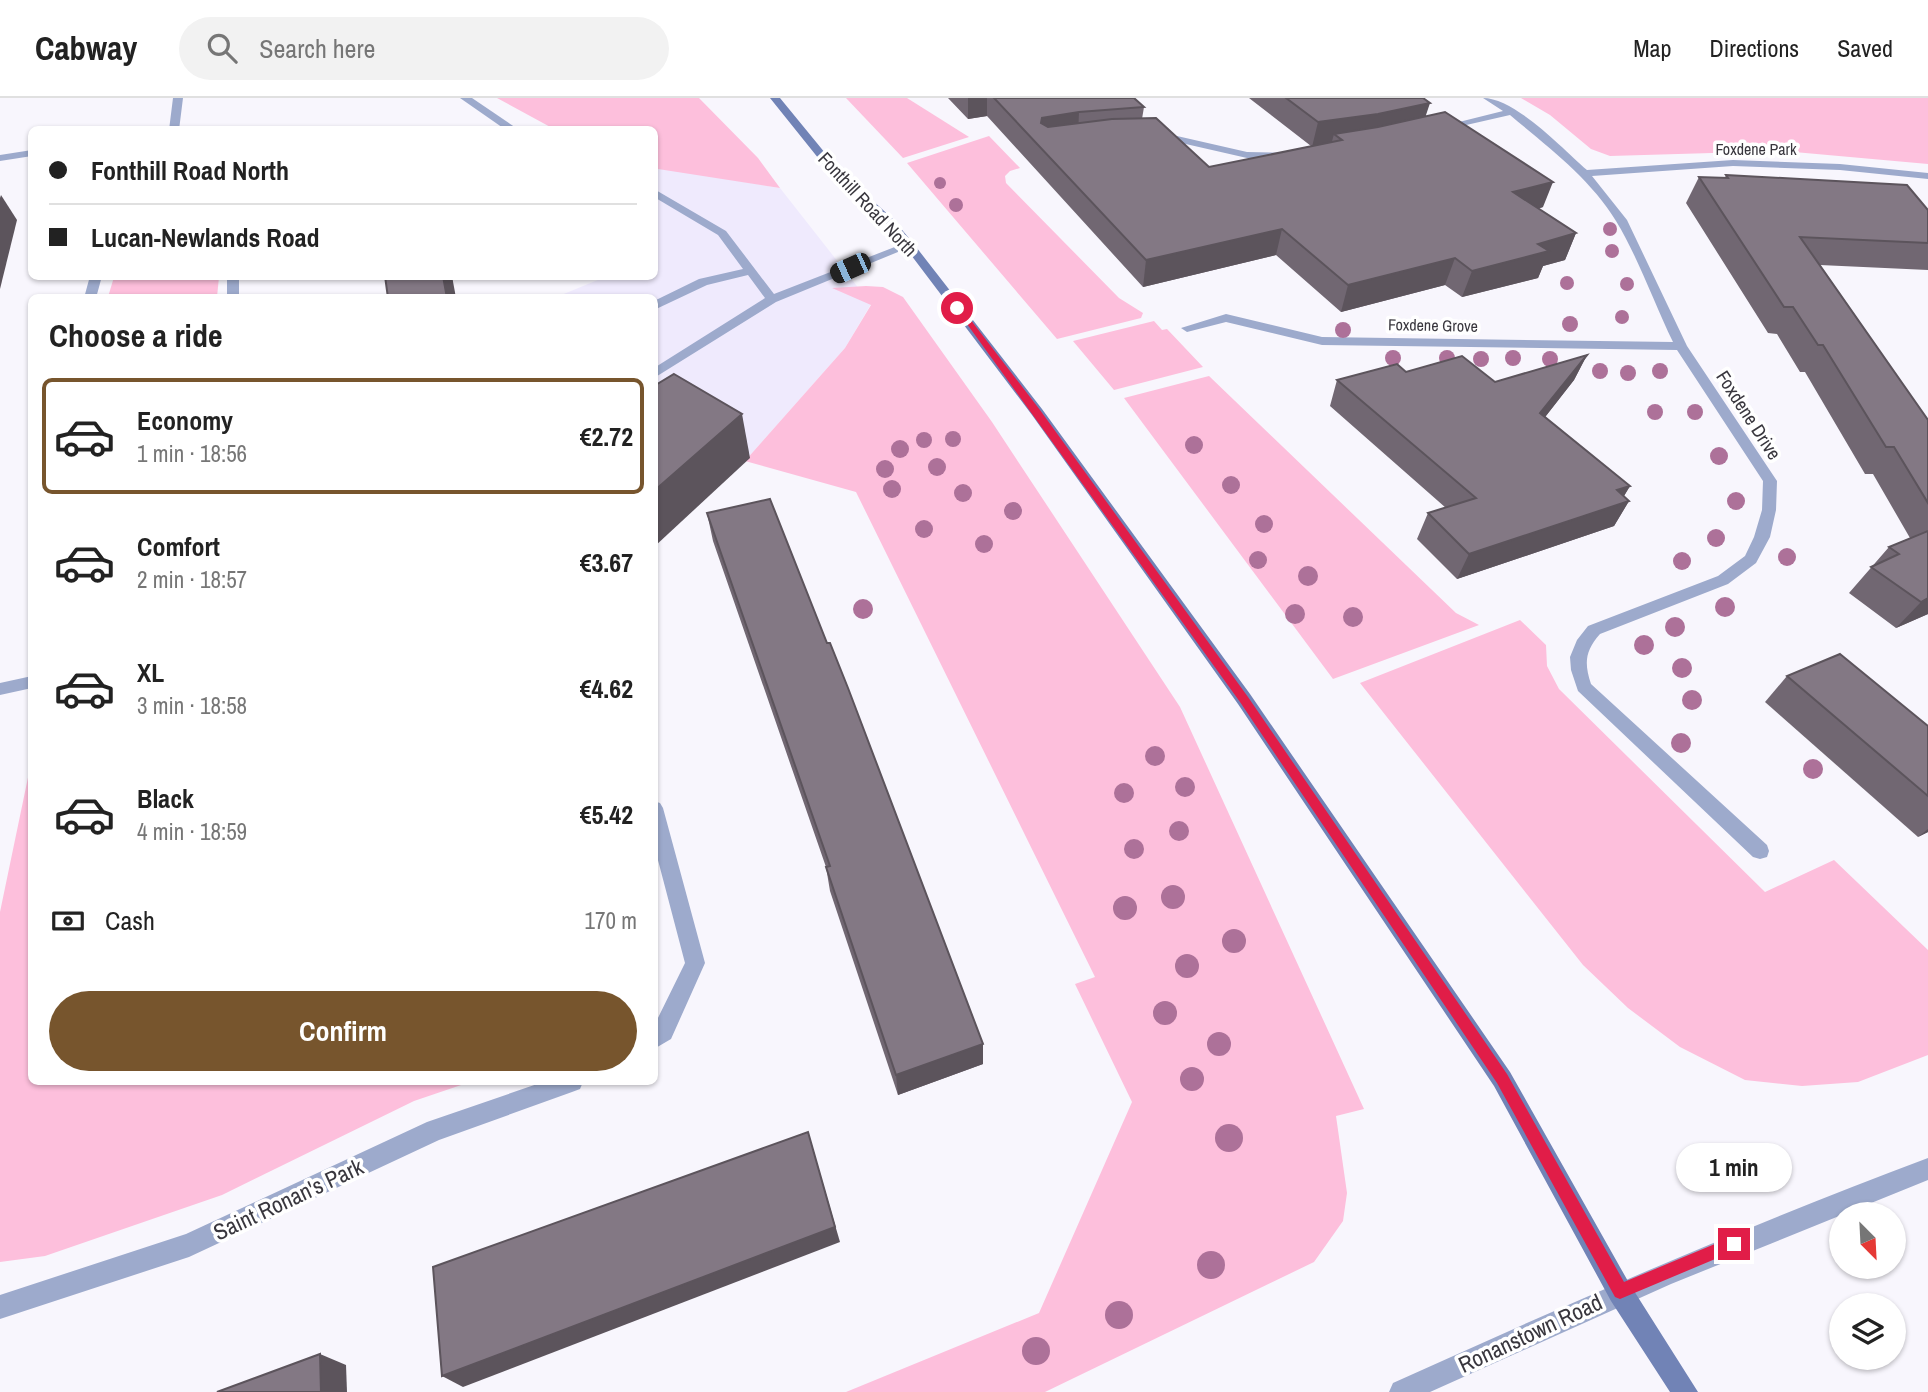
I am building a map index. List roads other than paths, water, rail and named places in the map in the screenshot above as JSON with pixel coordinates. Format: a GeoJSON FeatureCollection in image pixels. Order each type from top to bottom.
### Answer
{"type":"FeatureCollection","features":[{"type":"Feature","properties":{"kind":"main road","name":"Fonthill Road North"},"geometry":{"type":"LineString","coordinates":[[775,98],[835,172],[890,221],[909,245],[1037,412],[1181,611],[1502,1079],[1620,1292],[1685,1392]]}},
{"type":"Feature","properties":{"kind":"street"},"geometry":{"type":"LineString","coordinates":[[174,126],[178,98]]}},
{"type":"Feature","properties":{"kind":"street"},"geometry":{"type":"LineString","coordinates":[[465,98],[508,126]]}},
{"type":"Feature","properties":{"kind":"street","name":"Foxdene Drive"},"geometry":{"type":"LineString","coordinates":[[1488,98],[1512,112],[1584,173],[1621,220],[1681,346],[1770,481],[1769,510],[1762,537],[1751,559],[1723,580],[1594,630],[1581,643],[1576,661],[1584,687],[1760,851]]}},
{"type":"Feature","properties":{"kind":"street"},"geometry":{"type":"LineString","coordinates":[[1430,131],[1512,112]]}},
{"type":"Feature","properties":{"kind":"street"},"geometry":{"type":"LineString","coordinates":[[1151,138],[1177,139],[1247,155],[1300,155]]}},
{"type":"Feature","properties":{"kind":"street"},"geometry":{"type":"LineString","coordinates":[[0,158],[28,154]]}},
{"type":"Feature","properties":{"kind":"street","name":"Foxdene Park"},"geometry":{"type":"LineString","coordinates":[[1584,173],[1733,163],[1840,167],[1928,176]]}},
{"type":"Feature","properties":{"kind":"street"},"geometry":{"type":"LineString","coordinates":[[658,194],[722,233],[772,299]]}},
{"type":"Feature","properties":{"kind":"street"},"geometry":{"type":"LineString","coordinates":[[658,371],[772,299],[909,245]]}},
{"type":"Feature","properties":{"kind":"street"},"geometry":{"type":"LineString","coordinates":[[658,304],[703,282],[751,271]]}},
{"type":"Feature","properties":{"kind":"street","name":"Foxdene Grove"},"geometry":{"type":"LineString","coordinates":[[1187,328],[1226,318],[1322,341],[1681,346]]}},
{"type":"Feature","properties":{"kind":"street"},"geometry":{"type":"LineString","coordinates":[[0,689],[28,683]]}},
{"type":"Feature","properties":{"kind":"street"},"geometry":{"type":"LineString","coordinates":[[658,823],[695,962],[664,1032],[658,1037]]}},
{"type":"Feature","properties":{"kind":"street","name":"Saint Ronan's Park"},"geometry":{"type":"LineString","coordinates":[[0,1307],[189,1245],[435,1130],[563,1085]]}},
{"type":"Feature","properties":{"kind":"street","name":"Ronanstown Road"},"geometry":{"type":"LineString","coordinates":[[1402,1392],[1620,1292],[1802,1216],[1928,1170]]}}]}
